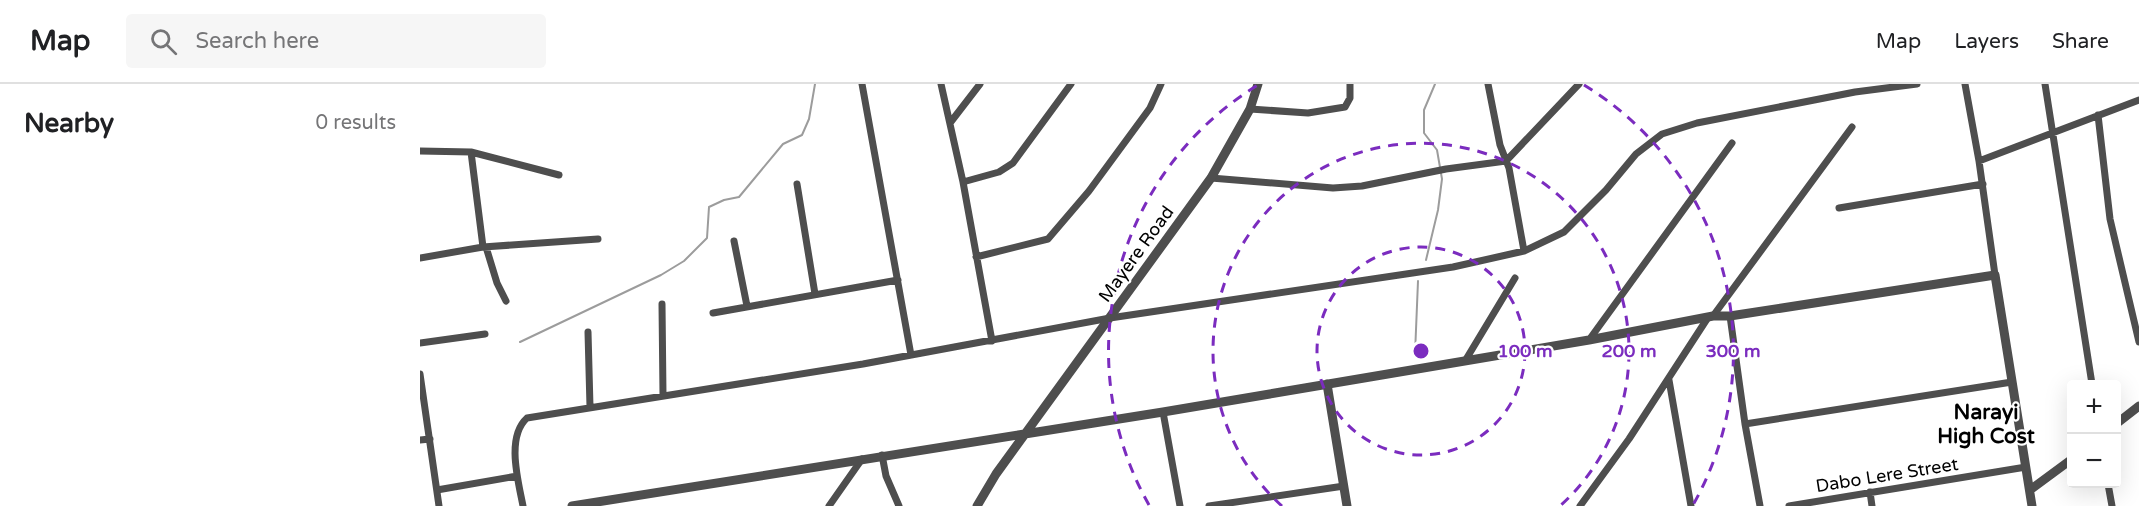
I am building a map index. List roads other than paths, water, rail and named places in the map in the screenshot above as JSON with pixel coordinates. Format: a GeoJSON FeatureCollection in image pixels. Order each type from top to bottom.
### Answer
{"type":"FeatureCollection","features":[{"type":"Feature","properties":{"kind":"street"},"geometry":{"type":"LineString","coordinates":[[862,84],[911,355]]}},
{"type":"Feature","properties":{"kind":"street"},"geometry":{"type":"LineString","coordinates":[[941,84],[963,182],[992,341]]}},
{"type":"Feature","properties":{"kind":"street"},"geometry":{"type":"LineString","coordinates":[[950,123],[980,84]]}},
{"type":"Feature","properties":{"kind":"street"},"geometry":{"type":"LineString","coordinates":[[963,182],[999,172],[1013,163],[1071,84]]}},
{"type":"Feature","properties":{"kind":"street"},"geometry":{"type":"LineString","coordinates":[[976,257],[1048,239],[1089,190],[1150,108],[1161,84]]}},
{"type":"Feature","properties":{"kind":"street","name":"Mayere Road"},"geometry":{"type":"LineString","coordinates":[[977,506],[1025,433],[1211,178],[1250,109],[1258,84]]}},
{"type":"Feature","properties":{"kind":"street"},"geometry":{"type":"LineString","coordinates":[[1250,109],[1308,113],[1345,107],[1350,98],[1350,84]]}},
{"type":"Feature","properties":{"kind":"street"},"geometry":{"type":"LineString","coordinates":[[1488,84],[1524,251]]}},
{"type":"Feature","properties":{"kind":"street"},"geometry":{"type":"LineString","coordinates":[[1853,84],[1855,92]]}},
{"type":"Feature","properties":{"kind":"street"},"geometry":{"type":"LineString","coordinates":[[523,506],[517,476],[516,440],[520,424],[528,417],[787,377],[1110,318],[1453,267],[1524,251],[1564,232],[1606,190],[1636,154],[1662,134],[1697,123],[1855,92],[1892,85],[1917,84]]}},
{"type":"Feature","properties":{"kind":"street"},"geometry":{"type":"LineString","coordinates":[[1965,84],[1983,184],[1995,275],[2032,506]]}},
{"type":"Feature","properties":{"kind":"street"},"geometry":{"type":"LineString","coordinates":[[2045,84],[2091,380]]}},
{"type":"Feature","properties":{"kind":"street"},"geometry":{"type":"LineString","coordinates":[[1211,178],[1333,188],[1362,186],[1446,169],[1506,161],[1577,85]]}},
{"type":"Feature","properties":{"kind":"street"},"geometry":{"type":"LineString","coordinates":[[1979,161],[2139,100]]}},
{"type":"Feature","properties":{"kind":"street"},"geometry":{"type":"LineString","coordinates":[[2098,115],[2110,219],[2139,342]]}},
{"type":"Feature","properties":{"kind":"street"},"geometry":{"type":"LineString","coordinates":[[1580,506],[1629,439],[1710,318],[1852,127]]}},
{"type":"Feature","properties":{"kind":"street"},"geometry":{"type":"LineString","coordinates":[[1589,340],[1732,142]]}},
{"type":"Feature","properties":{"kind":"street"},"geometry":{"type":"LineString","coordinates":[[420,151],[471,152],[559,175]]}},
{"type":"Feature","properties":{"kind":"street"},"geometry":{"type":"LineString","coordinates":[[471,152],[485,247],[497,283],[506,301]]}},
{"type":"Feature","properties":{"kind":"street"},"geometry":{"type":"LineString","coordinates":[[797,184],[815,294]]}},
{"type":"Feature","properties":{"kind":"street"},"geometry":{"type":"LineString","coordinates":[[1839,208],[1983,184]]}},
{"type":"Feature","properties":{"kind":"street"},"geometry":{"type":"LineString","coordinates":[[420,258],[485,247],[598,239]]}},
{"type":"Feature","properties":{"kind":"street"},"geometry":{"type":"LineString","coordinates":[[734,241],[747,306]]}},
{"type":"Feature","properties":{"kind":"street"},"geometry":{"type":"LineString","coordinates":[[572,506],[1163,412],[1710,318],[1995,275]]}},
{"type":"Feature","properties":{"kind":"street"},"geometry":{"type":"LineString","coordinates":[[1465,361],[1515,278]]}},
{"type":"Feature","properties":{"kind":"street"},"geometry":{"type":"LineString","coordinates":[[713,312],[898,280]]}},
{"type":"Feature","properties":{"kind":"street"},"geometry":{"type":"LineString","coordinates":[[662,304],[663,395]]}},
{"type":"Feature","properties":{"kind":"street"},"geometry":{"type":"LineString","coordinates":[[1730,316],[1745,424],[1760,506]]}},
{"type":"Feature","properties":{"kind":"street"},"geometry":{"type":"LineString","coordinates":[[588,332],[590,407]]}},
{"type":"Feature","properties":{"kind":"street"},"geometry":{"type":"LineString","coordinates":[[420,343],[485,334]]}},
{"type":"Feature","properties":{"kind":"street"},"geometry":{"type":"LineString","coordinates":[[420,374],[439,506]]}},
{"type":"Feature","properties":{"kind":"street"},"geometry":{"type":"LineString","coordinates":[[1669,380],[1691,506]]}},
{"type":"Feature","properties":{"kind":"street"},"geometry":{"type":"LineString","coordinates":[[1745,424],[2012,382]]}},
{"type":"Feature","properties":{"kind":"street"},"geometry":{"type":"LineString","coordinates":[[1327,384],[1347,506]]}},
{"type":"Feature","properties":{"kind":"street"},"geometry":{"type":"LineString","coordinates":[[2121,420],[2139,406]]}},
{"type":"Feature","properties":{"kind":"street"},"geometry":{"type":"LineString","coordinates":[[1163,412],[1180,506]]}},
{"type":"Feature","properties":{"kind":"street"},"geometry":{"type":"LineString","coordinates":[[420,440],[430,439]]}},
{"type":"Feature","properties":{"kind":"street"},"geometry":{"type":"LineString","coordinates":[[882,455],[886,476],[899,506]]}},
{"type":"Feature","properties":{"kind":"street"},"geometry":{"type":"LineString","coordinates":[[829,506],[863,458]]}},
{"type":"Feature","properties":{"kind":"street"},"geometry":{"type":"LineString","coordinates":[[2030,490],[2067,463]]}},
{"type":"Feature","properties":{"kind":"street","name":"Dabo Lere Street"},"geometry":{"type":"LineString","coordinates":[[1789,506],[2026,467]]}},
{"type":"Feature","properties":{"kind":"street"},"geometry":{"type":"LineString","coordinates":[[437,490],[517,476]]}},
{"type":"Feature","properties":{"kind":"street"},"geometry":{"type":"LineString","coordinates":[[1209,506],[1344,486]]}},
{"type":"Feature","properties":{"kind":"street"},"geometry":{"type":"LineString","coordinates":[[2109,488],[2112,506]]}},
{"type":"Feature","properties":{"kind":"street"},"geometry":{"type":"LineString","coordinates":[[1870,492],[1872,506]]}},
{"type":"Feature","properties":{"kind":"waterway"},"geometry":{"type":"LineString","coordinates":[[520,342],[661,275],[684,261],[707,238],[709,207],[724,200],[739,197],[783,144],[802,135],[809,119],[815,84]]}},
{"type":"Feature","properties":{"kind":"waterway"},"geometry":{"type":"LineString","coordinates":[[1426,260],[1438,210],[1442,179],[1437,150],[1424,133],[1424,110],[1435,84]]}},
{"type":"Feature","properties":{"kind":"waterway"},"geometry":{"type":"LineString","coordinates":[[1415,354],[1418,281]]}},
{"type":"Feature","properties":{"kind":"district","name":"Narayi High Cost"},"geometry":{"type":"Point","coordinates":[1986,424]}}]}
